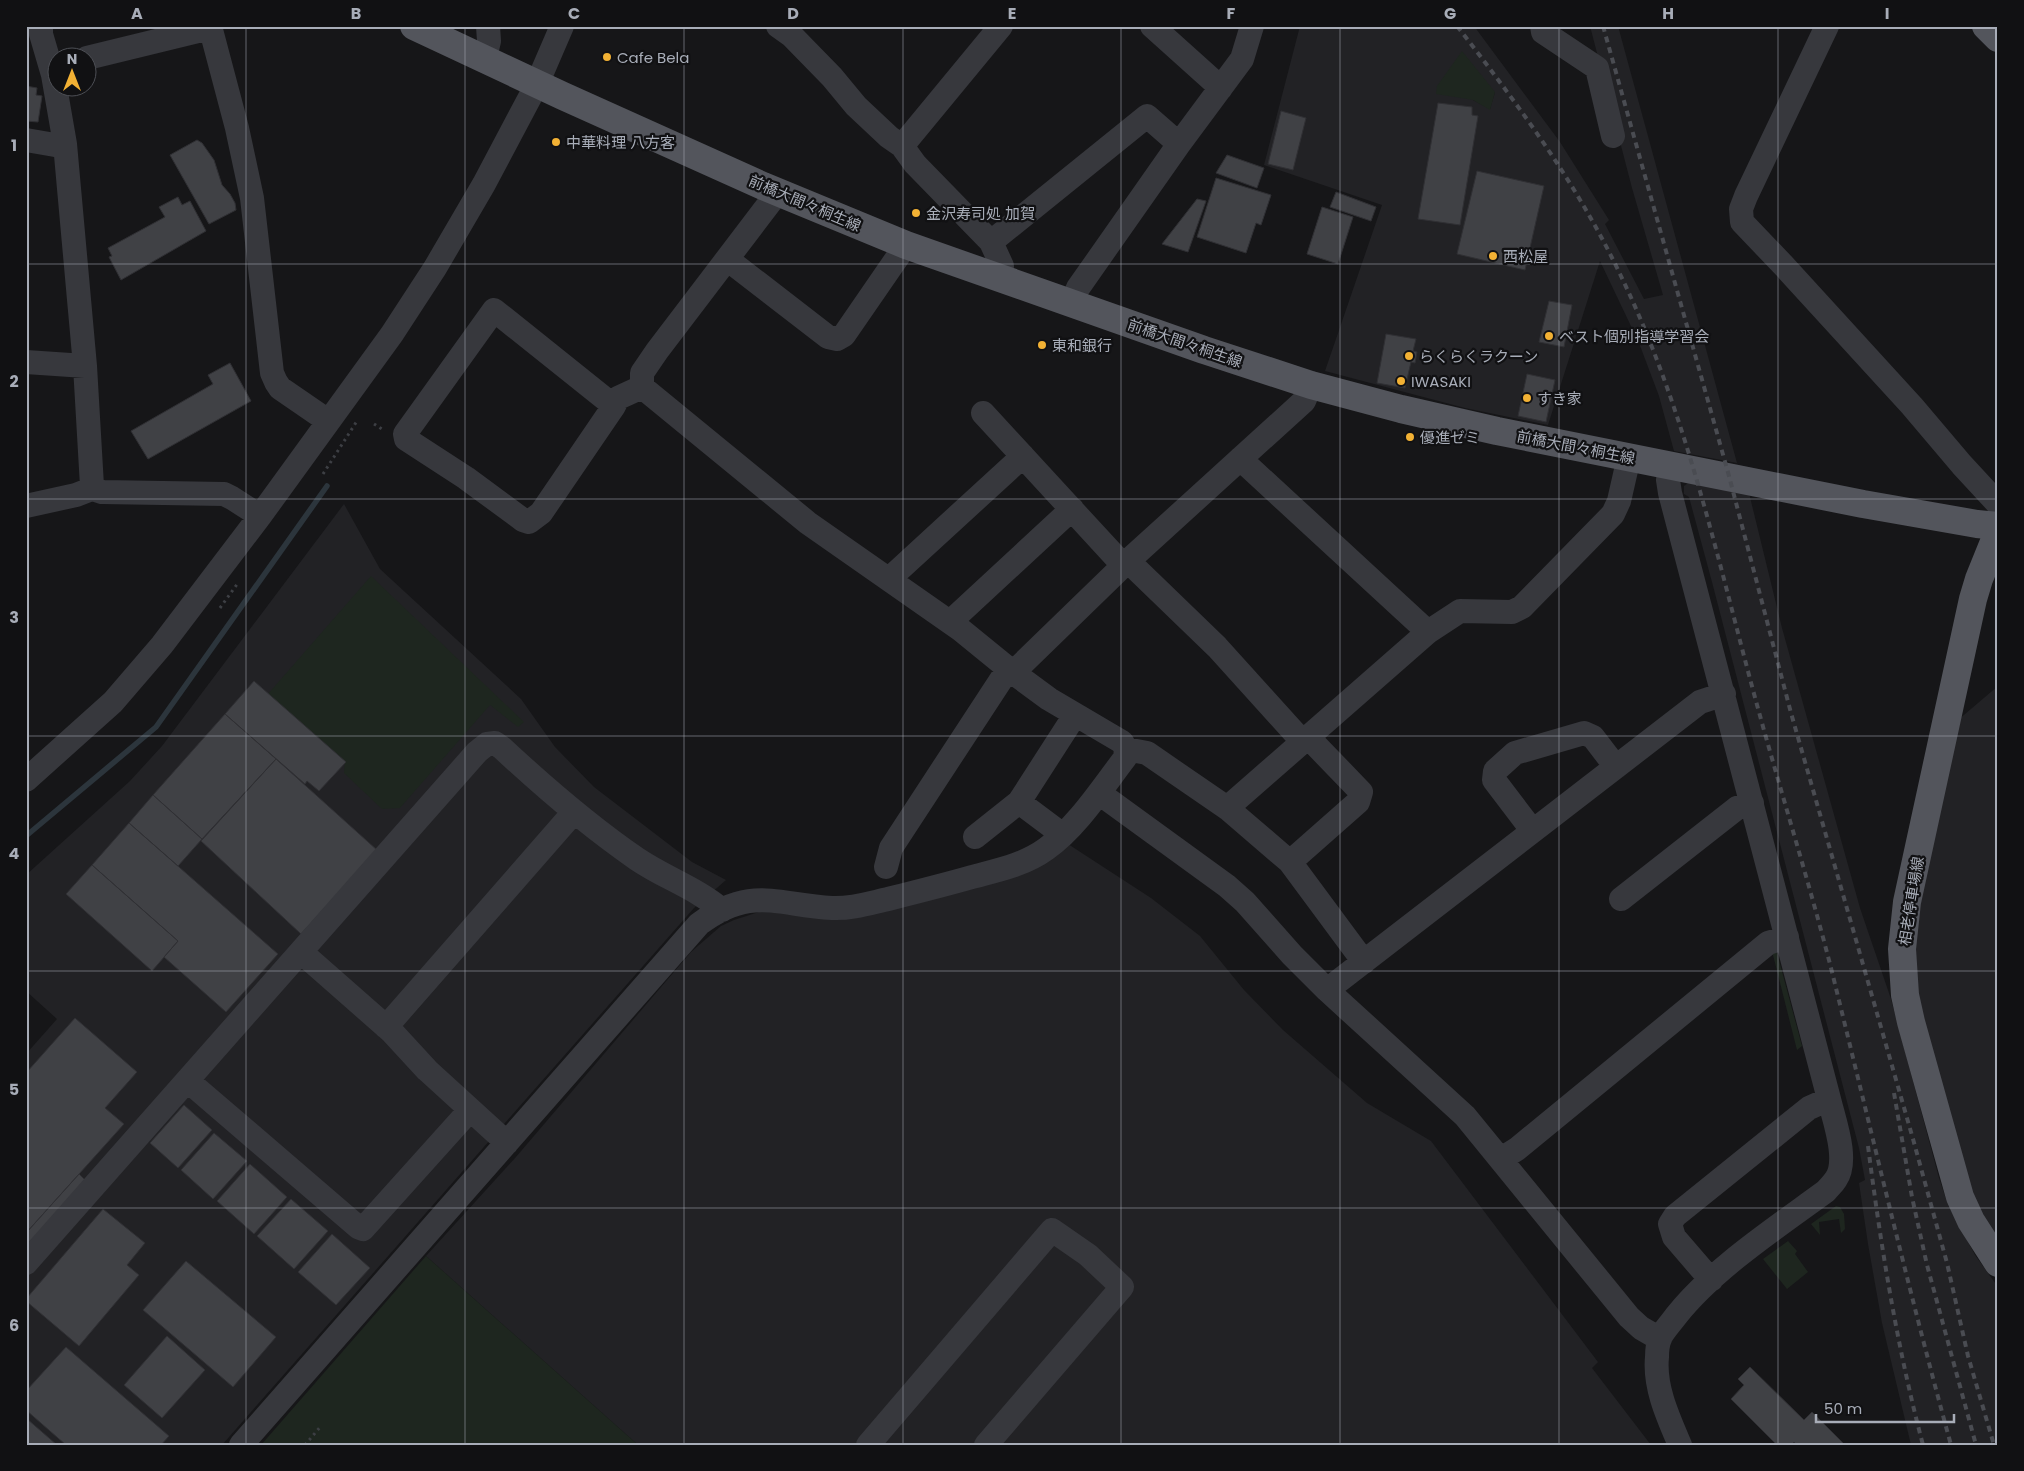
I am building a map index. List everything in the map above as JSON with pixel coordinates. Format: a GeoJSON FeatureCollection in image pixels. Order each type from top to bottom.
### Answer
{"type":"FeatureCollection","features":[{"type":"Feature","properties":{"kind":"main road","name":"前橋大間々桐生線"},"geometry":{"type":"LineString","coordinates":[[414,26],[537,84],[778,192],[906,244],[1070,304],[1311,385],[1471,426],[1863,504],[1998,526]]}},
{"type":"Feature","properties":{"kind":"main road"},"geometry":{"type":"LineString","coordinates":[[1986,26],[1998,38]]}},
{"type":"Feature","properties":{"kind":"main road","name":"相老停車場線"},"geometry":{"type":"LineString","coordinates":[[1998,532],[1985,560],[1973,599],[1907,902],[1902,949],[1905,995],[1911,1022],[1953,1178],[1971,1221],[1998,1263]]}},
{"type":"Feature","properties":{"kind":"street"},"geometry":{"type":"LineString","coordinates":[[41,26],[41,34],[48,52]]}},
{"type":"Feature","properties":{"kind":"street"},"geometry":{"type":"LineString","coordinates":[[485,58],[489,41],[488,26]]}},
{"type":"Feature","properties":{"kind":"street"},"geometry":{"type":"LineString","coordinates":[[26,780],[99,715],[162,645],[260,516],[392,334],[435,268],[484,184],[537,84],[562,26]]}},
{"type":"Feature","properties":{"kind":"street"},"geometry":{"type":"LineString","coordinates":[[1152,26],[1222,88]]}},
{"type":"Feature","properties":{"kind":"street"},"geometry":{"type":"LineString","coordinates":[[1070,304],[1078,288],[1179,144],[1242,59],[1252,26]]}},
{"type":"Feature","properties":{"kind":"street"},"geometry":{"type":"LineString","coordinates":[[1542,26],[1543,32],[1597,68],[1613,136]]}},
{"type":"Feature","properties":{"kind":"street"},"geometry":{"type":"LineString","coordinates":[[1828,26],[1746,196],[1741,209],[1742,222],[1786,267],[1998,504]]}},
{"type":"Feature","properties":{"kind":"street"},"geometry":{"type":"LineString","coordinates":[[98,55],[210,27],[237,128],[252,198],[272,373],[280,388],[328,421]]}},
{"type":"Feature","properties":{"kind":"street"},"geometry":{"type":"LineString","coordinates":[[902,146],[992,29]]}},
{"type":"Feature","properties":{"kind":"street"},"geometry":{"type":"LineString","coordinates":[[789,30],[856,106],[888,137],[902,146],[915,164],[991,242],[1002,266],[999,278]]}},
{"type":"Feature","properties":{"kind":"street"},"geometry":{"type":"LineString","coordinates":[[59,98],[65,144],[85,366],[90,478],[94,488],[102,492],[224,494],[260,516]]}},
{"type":"Feature","properties":{"kind":"street"},"geometry":{"type":"LineString","coordinates":[[991,242],[1147,116],[1179,144]]}},
{"type":"Feature","properties":{"kind":"street"},"geometry":{"type":"LineString","coordinates":[[26,140],[55,145],[65,144]]}},
{"type":"Feature","properties":{"kind":"street"},"geometry":{"type":"LineString","coordinates":[[642,386],[642,373],[778,192]]}},
{"type":"Feature","properties":{"kind":"street"},"geometry":{"type":"LineString","coordinates":[[728,259],[828,338],[837,339],[844,335],[906,244]]}},
{"type":"Feature","properties":{"kind":"street"},"geometry":{"type":"LineString","coordinates":[[614,406],[494,310],[405,434],[406,439],[466,478],[523,520],[529,522],[541,513],[614,406],[618,398],[642,386]]}},
{"type":"Feature","properties":{"kind":"street"},"geometry":{"type":"LineString","coordinates":[[26,362],[85,366]]}},
{"type":"Feature","properties":{"kind":"street"},"geometry":{"type":"LineString","coordinates":[[1005,666],[1022,664],[1126,563],[1304,400],[1311,385]]}},
{"type":"Feature","properties":{"kind":"street"},"geometry":{"type":"LineString","coordinates":[[241,1445],[699,924],[712,914],[737,903],[765,899],[833,908],[847,908],[922,891],[1027,861],[1046,850],[1063,835],[1099,793],[1125,758],[1126,749],[1122,742],[1075,715],[1005,666],[950,622],[808,523],[642,386]]}},
{"type":"Feature","properties":{"kind":"street"},"geometry":{"type":"LineString","coordinates":[[983,413],[1072,509],[1126,563],[1217,647],[1304,738],[1361,792],[1358,802],[1290,862]]}},
{"type":"Feature","properties":{"kind":"street"},"geometry":{"type":"LineString","coordinates":[[889,579],[1023,456]]}},
{"type":"Feature","properties":{"kind":"street"},"geometry":{"type":"LineString","coordinates":[[1227,808],[1304,738],[1428,632],[1460,611],[1512,612],[1522,607],[1613,514],[1619,501],[1629,457]]}},
{"type":"Feature","properties":{"kind":"street"},"geometry":{"type":"LineString","coordinates":[[1241,458],[1428,632]]}},
{"type":"Feature","properties":{"kind":"street"},"geometry":{"type":"LineString","coordinates":[[1670,465],[1668,480],[1670,493],[1829,1099],[1840,1147],[1841,1165],[1837,1179],[1826,1191],[1711,1280],[1680,1310],[1660,1339],[1656,1370],[1666,1414],[1680,1445]]}},
{"type":"Feature","properties":{"kind":"street"},"geometry":{"type":"LineString","coordinates":[[26,506],[76,495],[94,488]]}},
{"type":"Feature","properties":{"kind":"street"},"geometry":{"type":"LineString","coordinates":[[950,622],[1072,509]]}},
{"type":"Feature","properties":{"kind":"street"},"geometry":{"type":"LineString","coordinates":[[886,867],[892,848],[1005,666]]}},
{"type":"Feature","properties":{"kind":"street"},"geometry":{"type":"LineString","coordinates":[[1327,990],[1700,702],[1724,694]]}},
{"type":"Feature","properties":{"kind":"street"},"geometry":{"type":"LineString","coordinates":[[975,837],[1019,802],[1075,715]]}},
{"type":"Feature","properties":{"kind":"street"},"geometry":{"type":"LineString","coordinates":[[1532,830],[1494,780],[1495,771],[1514,753],[1584,733],[1593,737],[1616,767]]}},
{"type":"Feature","properties":{"kind":"street"},"geometry":{"type":"LineString","coordinates":[[26,1263],[477,752],[487,744],[495,743],[502,748],[574,812],[612,842],[653,870],[699,892],[722,910]]}},
{"type":"Feature","properties":{"kind":"street"},"geometry":{"type":"LineString","coordinates":[[1126,749],[1147,753],[1227,808],[1290,862],[1364,962]]}},
{"type":"Feature","properties":{"kind":"street"},"geometry":{"type":"LineString","coordinates":[[1099,793],[1227,886],[1245,902],[1292,955],[1327,990],[1465,1116],[1629,1317],[1641,1328],[1660,1339]]}},
{"type":"Feature","properties":{"kind":"street"},"geometry":{"type":"LineString","coordinates":[[1019,802],[1063,835]]}},
{"type":"Feature","properties":{"kind":"street"},"geometry":{"type":"LineString","coordinates":[[1621,899],[1737,808],[1752,803]]}},
{"type":"Feature","properties":{"kind":"street"},"geometry":{"type":"LineString","coordinates":[[386,1027],[574,812]]}},
{"type":"Feature","properties":{"kind":"street"},"geometry":{"type":"LineString","coordinates":[[1502,1159],[1768,943],[1787,937]]}},
{"type":"Feature","properties":{"kind":"street"},"geometry":{"type":"LineString","coordinates":[[301,952],[386,1027],[427,1070],[507,1143]]}},
{"type":"Feature","properties":{"kind":"street"},"geometry":{"type":"LineString","coordinates":[[188,1081],[358,1228],[363,1229],[470,1110]]}},
{"type":"Feature","properties":{"kind":"street"},"geometry":{"type":"LineString","coordinates":[[1711,1280],[1674,1237],[1670,1224],[1675,1216],[1809,1108],[1829,1099]]}},
{"type":"Feature","properties":{"kind":"street"},"geometry":{"type":"LineString","coordinates":[[868,1445],[1052,1230],[1088,1255],[1122,1288],[986,1445]]}},
{"type":"Feature","properties":{"kind":"path"},"geometry":{"type":"LineString","coordinates":[[323,474],[358,420]]}},
{"type":"Feature","properties":{"kind":"path"},"geometry":{"type":"LineString","coordinates":[[305,1445],[321,1426]]}},
{"type":"Feature","properties":{"kind":"shaded area"},"geometry":{"type":"Polygon","coordinates":[[[1300,26],[1474,26],[1560,142],[1609,220],[1605,224],[1644,299],[1663,295],[1632,188],[1590,26],[1618,26],[1737,463],[1674,451],[1659,396],[1639,343],[1600,261],[1548,425],[1465,408],[1325,371],[1382,205],[1264,165],[1300,26]],[[1495,92],[1473,100],[1490,109],[1495,92]]]}},
{"type":"Feature","properties":{"kind":"shaded area"},"geometry":{"type":"Polygon","coordinates":[[[1462,51],[1495,92],[1490,110],[1473,100],[1436,94],[1437,86],[1462,51]]]}},
{"type":"Feature","properties":{"kind":"shaded area"},"geometry":{"type":"Polygon","coordinates":[[[1688,483],[1749,493],[1782,628],[1860,908],[1891,999],[1939,1178],[1947,1202],[1975,1255],[1998,1287],[1998,1445],[1911,1445],[1882,1323],[1868,1244],[1859,1183],[1865,1180],[1859,1148],[1712,582],[1689,497],[1684,494],[1684,486],[1688,483]]]}},
{"type":"Feature","properties":{"kind":"shaded area"},"geometry":{"type":"Polygon","coordinates":[[[344,504],[380,569],[521,699],[555,747],[594,787],[692,862],[726,880],[694,908],[222,1445],[26,1445],[26,1054],[57,1019],[26,991],[26,875],[130,781],[162,746],[344,504]]]}},
{"type":"Feature","properties":{"kind":"shaded area"},"geometry":{"type":"Polygon","coordinates":[[[371,576],[524,722],[518,727],[490,705],[400,808],[382,809],[344,773],[345,761],[268,694],[371,576]]]}},
{"type":"Feature","properties":{"kind":"shaded area"},"geometry":{"type":"Polygon","coordinates":[[[1998,686],[1998,1248],[1973,1211],[1914,994],[1916,939],[1923,886],[1958,720],[1998,686]]]}},
{"type":"Feature","properties":{"kind":"shaded area"},"geometry":{"type":"Polygon","coordinates":[[[1068,844],[1151,898],[1200,936],[1244,990],[1283,1030],[1367,1103],[1431,1141],[1598,1362],[1592,1368],[1651,1445],[638,1445],[426,1256],[516,1157],[691,952],[721,926],[762,911],[839,920],[921,902],[1068,844]]]}},
{"type":"Feature","properties":{"kind":"shaded area"},"geometry":{"type":"Polygon","coordinates":[[[1770,952],[1777,953],[1802,1046],[1797,1050],[1773,955],[1770,952]]]}},
{"type":"Feature","properties":{"kind":"shaded area"},"geometry":{"type":"Polygon","coordinates":[[[1836,1206],[1840,1207],[1844,1214],[1845,1229],[1841,1233],[1839,1219],[1819,1222],[1820,1235],[1811,1224],[1836,1206]]]}},
{"type":"Feature","properties":{"kind":"shaded area"},"geometry":{"type":"Polygon","coordinates":[[[1788,1241],[1797,1251],[1795,1254],[1808,1272],[1787,1289],[1763,1259],[1788,1241]]]}},
{"type":"Feature","properties":{"kind":"shaded area"},"geometry":{"type":"Polygon","coordinates":[[[426,1256],[638,1445],[261,1445],[426,1256]]]}},
{"type":"Feature","properties":{"kind":"building"},"geometry":{"type":"Polygon","coordinates":[[[26,86],[37,88],[36,95],[42,96],[38,122],[26,121],[26,86]]]}},
{"type":"Feature","properties":{"kind":"building"},"geometry":{"type":"Polygon","coordinates":[[[1438,103],[1472,107],[1472,115],[1478,116],[1460,225],[1418,219],[1438,103]]]}},
{"type":"Feature","properties":{"kind":"building"},"geometry":{"type":"Polygon","coordinates":[[[1281,111],[1306,118],[1293,170],[1268,164],[1281,111]]]}},
{"type":"Feature","properties":{"kind":"building"},"geometry":{"type":"Polygon","coordinates":[[[197,140],[202,143],[214,160],[222,185],[230,194],[235,203],[236,210],[209,224],[170,155],[197,140]]]}},
{"type":"Feature","properties":{"kind":"building"},"geometry":{"type":"Polygon","coordinates":[[[1227,155],[1264,168],[1257,188],[1216,173],[1227,155]]]}},
{"type":"Feature","properties":{"kind":"building"},"geometry":{"type":"Polygon","coordinates":[[[1477,171],[1544,186],[1525,270],[1457,254],[1477,171]]]}},
{"type":"Feature","properties":{"kind":"building"},"geometry":{"type":"Polygon","coordinates":[[[1216,178],[1271,195],[1261,225],[1256,223],[1246,253],[1197,237],[1216,178]]]}},
{"type":"Feature","properties":{"kind":"building"},"geometry":{"type":"Polygon","coordinates":[[[1336,192],[1376,207],[1371,221],[1330,207],[1336,192]]]}},
{"type":"Feature","properties":{"kind":"building"},"geometry":{"type":"Polygon","coordinates":[[[178,197],[182,205],[190,201],[206,231],[121,280],[109,257],[112,256],[108,248],[165,217],[159,207],[178,197]]]}},
{"type":"Feature","properties":{"kind":"building"},"geometry":{"type":"Polygon","coordinates":[[[1197,199],[1206,201],[1188,252],[1162,244],[1197,199]]]}},
{"type":"Feature","properties":{"kind":"building"},"geometry":{"type":"Polygon","coordinates":[[[1322,207],[1353,217],[1338,264],[1307,254],[1322,207]]]}},
{"type":"Feature","properties":{"kind":"building"},"geometry":{"type":"Polygon","coordinates":[[[1549,301],[1572,305],[1564,347],[1539,342],[1549,301]]]}},
{"type":"Feature","properties":{"kind":"building"},"geometry":{"type":"Polygon","coordinates":[[[1386,334],[1416,339],[1413,351],[1417,352],[1415,363],[1411,362],[1405,388],[1377,383],[1386,334]]]}},
{"type":"Feature","properties":{"kind":"building"},"geometry":{"type":"Polygon","coordinates":[[[230,363],[251,401],[148,459],[131,431],[213,384],[208,375],[230,363]]]}},
{"type":"Feature","properties":{"kind":"building"},"geometry":{"type":"Polygon","coordinates":[[[1527,374],[1555,380],[1546,422],[1518,416],[1527,374]]]}},
{"type":"Feature","properties":{"kind":"building"},"geometry":{"type":"Polygon","coordinates":[[[254,681],[346,762],[319,791],[307,781],[305,784],[225,714],[254,681]]]}},
{"type":"Feature","properties":{"kind":"building"},"geometry":{"type":"Polygon","coordinates":[[[225,714],[276,759],[202,839],[153,795],[225,714]]]}},
{"type":"Feature","properties":{"kind":"building"},"geometry":{"type":"Polygon","coordinates":[[[276,759],[377,850],[301,934],[201,841],[276,759]]]}},
{"type":"Feature","properties":{"kind":"building"},"geometry":{"type":"Polygon","coordinates":[[[153,795],[202,839],[178,866],[129,823],[153,795]]]}},
{"type":"Feature","properties":{"kind":"building"},"geometry":{"type":"Polygon","coordinates":[[[129,823],[278,954],[226,1012],[164,957],[178,941],[92,865],[129,823]]]}},
{"type":"Feature","properties":{"kind":"building"},"geometry":{"type":"Polygon","coordinates":[[[92,865],[178,941],[152,971],[66,894],[92,865]]]}},
{"type":"Feature","properties":{"kind":"building"},"geometry":{"type":"Polygon","coordinates":[[[75,1018],[137,1072],[105,1108],[124,1124],[26,1233],[26,1073],[75,1018]]]}},
{"type":"Feature","properties":{"kind":"building"},"geometry":{"type":"Polygon","coordinates":[[[184,1105],[212,1130],[178,1168],[150,1143],[184,1105]]]}},
{"type":"Feature","properties":{"kind":"building"},"geometry":{"type":"Polygon","coordinates":[[[214,1133],[247,1161],[213,1199],[181,1170],[214,1133]]]}},
{"type":"Feature","properties":{"kind":"building"},"geometry":{"type":"Polygon","coordinates":[[[250,1164],[287,1197],[254,1234],[217,1201],[250,1164]]]}},
{"type":"Feature","properties":{"kind":"building"},"geometry":{"type":"Polygon","coordinates":[[[79,1174],[98,1193],[26,1275],[26,1233],[79,1174]]]}},
{"type":"Feature","properties":{"kind":"building"},"geometry":{"type":"Polygon","coordinates":[[[291,1199],[328,1231],[294,1269],[257,1236],[291,1199]]]}},
{"type":"Feature","properties":{"kind":"building"},"geometry":{"type":"Polygon","coordinates":[[[103,1209],[145,1243],[127,1265],[139,1275],[79,1346],[26,1299],[103,1209]]]}},
{"type":"Feature","properties":{"kind":"building"},"geometry":{"type":"Polygon","coordinates":[[[332,1234],[370,1268],[336,1305],[298,1272],[332,1234]]]}},
{"type":"Feature","properties":{"kind":"building"},"geometry":{"type":"Polygon","coordinates":[[[186,1261],[276,1337],[233,1387],[143,1310],[186,1261]]]}},
{"type":"Feature","properties":{"kind":"building"},"geometry":{"type":"Polygon","coordinates":[[[167,1336],[205,1370],[162,1418],[124,1385],[167,1336]]]}},
{"type":"Feature","properties":{"kind":"building"},"geometry":{"type":"Polygon","coordinates":[[[66,1347],[169,1436],[161,1445],[66,1445],[26,1410],[26,1391],[66,1347]]]}},
{"type":"Feature","properties":{"kind":"building"},"geometry":{"type":"Polygon","coordinates":[[[1750,1367],[1804,1420],[1812,1412],[1845,1445],[1797,1445],[1794,1442],[1792,1445],[1777,1445],[1731,1399],[1744,1385],[1738,1379],[1750,1367]]]}},
{"type":"Feature","properties":{"kind":"building"},"geometry":{"type":"Polygon","coordinates":[[[26,1418],[57,1445],[26,1445],[26,1418]]]}},
{"type":"Feature","properties":{"kind":"waterway"},"geometry":{"type":"LineString","coordinates":[[26,836],[156,727],[327,486]]}},
{"type":"Feature","properties":{"kind":"railway"},"geometry":{"type":"LineString","coordinates":[[1457,26],[1524,115],[1585,208],[1620,274],[1644,328],[1665,383],[1701,495],[1762,723],[1824,941],[1951,1445]]}},
{"type":"Feature","properties":{"kind":"railway"},"geometry":{"type":"LineString","coordinates":[[1603,26],[1729,476],[1791,713],[1913,1139],[1947,1263],[1968,1356],[1994,1445]]}},
{"type":"Feature","properties":{"kind":"railway"},"geometry":{"type":"LineString","coordinates":[[1894,1093],[1912,1197],[1927,1265],[1976,1445]]}},
{"type":"Feature","properties":{"kind":"railway"},"geometry":{"type":"LineString","coordinates":[[1868,1146],[1878,1222],[1891,1297],[1905,1371],[1923,1445]]}},
{"type":"Feature","properties":{"kind":"place","name":"Cafe Bela"},"geometry":{"type":"Point","coordinates":[607,57]}},
{"type":"Feature","properties":{"kind":"place","name":"中華料理 八方客"},"geometry":{"type":"Point","coordinates":[556,142]}},
{"type":"Feature","properties":{"kind":"place","name":"金沢寿司処 加賀"},"geometry":{"type":"Point","coordinates":[916,213]}},
{"type":"Feature","properties":{"kind":"place","name":"西松屋"},"geometry":{"type":"Point","coordinates":[1493,256]}},
{"type":"Feature","properties":{"kind":"place","name":"ベスト個別指導学習会"},"geometry":{"type":"Point","coordinates":[1549,336]}},
{"type":"Feature","properties":{"kind":"place","name":"東和銀行"},"geometry":{"type":"Point","coordinates":[1042,345]}},
{"type":"Feature","properties":{"kind":"place","name":"らくらくラクーン"},"geometry":{"type":"Point","coordinates":[1409,356]}},
{"type":"Feature","properties":{"kind":"place","name":"IWASAKI"},"geometry":{"type":"Point","coordinates":[1401,381]}},
{"type":"Feature","properties":{"kind":"place","name":"すき家"},"geometry":{"type":"Point","coordinates":[1527,398]}},
{"type":"Feature","properties":{"kind":"place","name":"優進ゼミ"},"geometry":{"type":"Point","coordinates":[1410,437]}}]}
